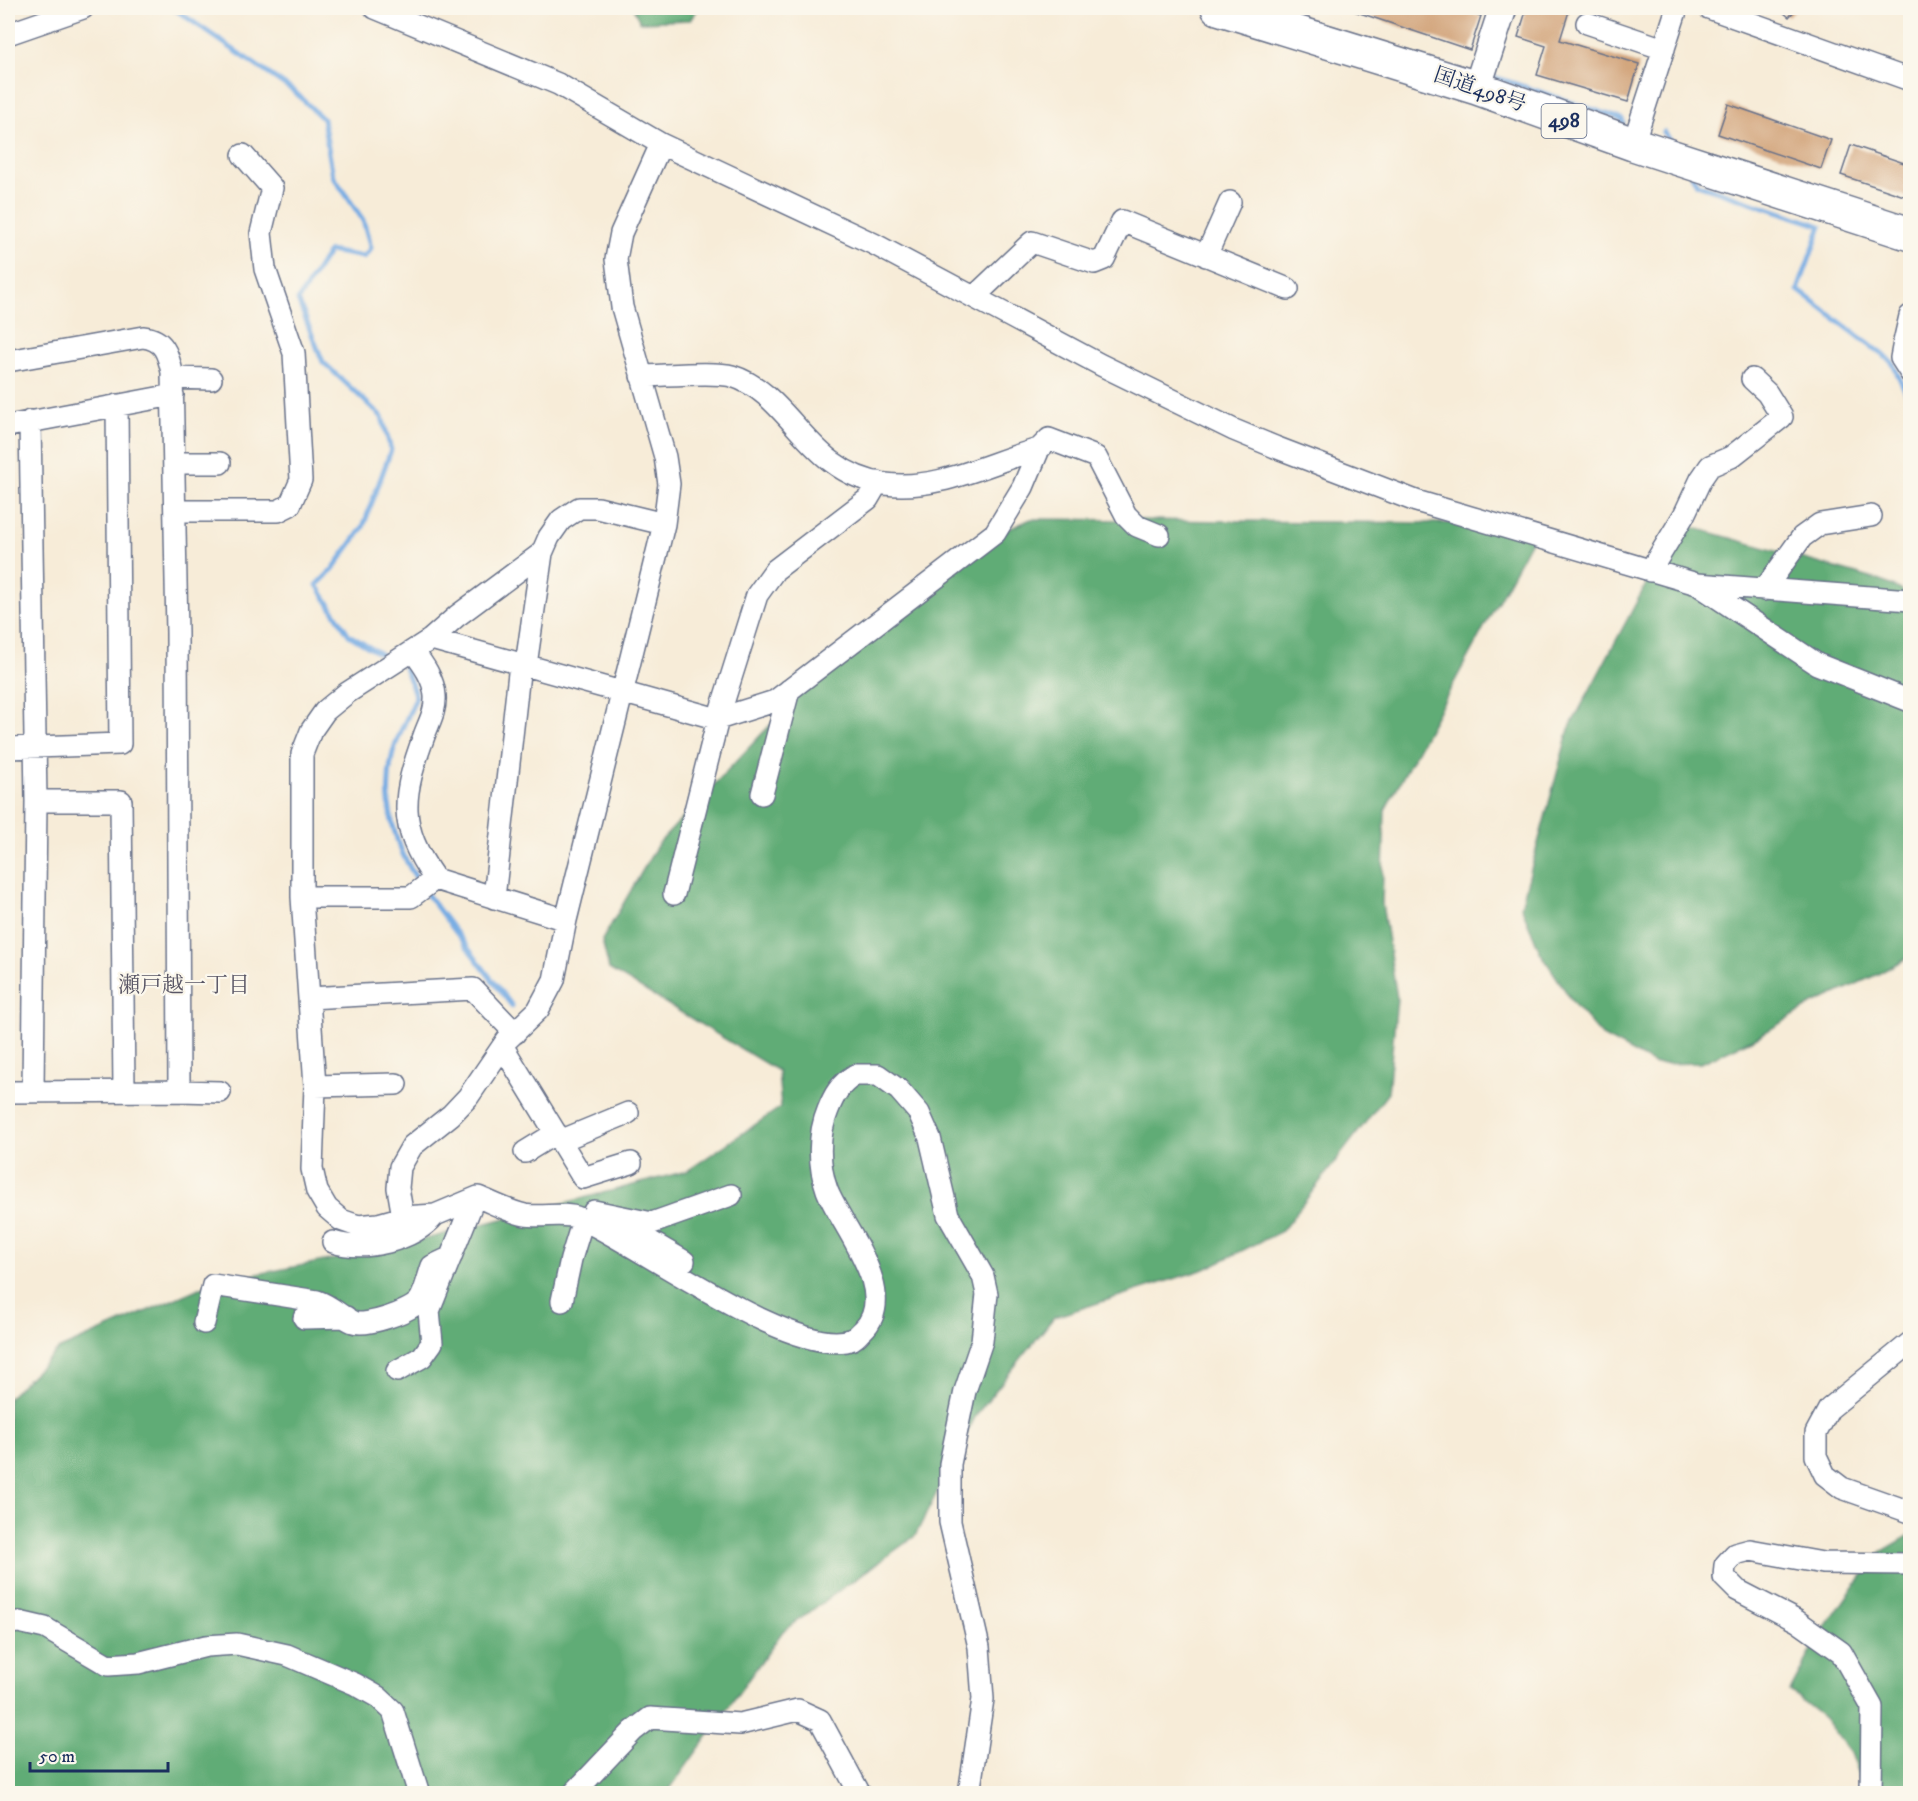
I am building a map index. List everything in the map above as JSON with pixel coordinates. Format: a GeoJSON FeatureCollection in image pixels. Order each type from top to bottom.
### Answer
{"type":"FeatureCollection","features":[{"type":"Feature","properties":{"kind":"highway","name":"国道498号"},"geometry":{"type":"LineString","coordinates":[[1218,8],[1253,12],[1633,144],[1911,234]]}},
{"type":"Feature","properties":{"kind":"street"},"geometry":{"type":"LineString","coordinates":[[8,34],[83,8]]}},
{"type":"Feature","properties":{"kind":"street"},"geometry":{"type":"LineString","coordinates":[[375,8],[558,84],[661,144],[874,244],[1101,365],[1234,430],[1275,447],[1416,501],[1697,584],[1911,600]]}},
{"type":"Feature","properties":{"kind":"street"},"geometry":{"type":"LineString","coordinates":[[1477,88],[1503,8]]}},
{"type":"Feature","properties":{"kind":"street"},"geometry":{"type":"LineString","coordinates":[[1633,144],[1676,8]]}},
{"type":"Feature","properties":{"kind":"street"},"geometry":{"type":"LineString","coordinates":[[1709,8],[1911,80]]}},
{"type":"Feature","properties":{"kind":"street"},"geometry":{"type":"LineString","coordinates":[[1587,23],[1664,50]]}},
{"type":"Feature","properties":{"kind":"street"},"geometry":{"type":"LineString","coordinates":[[403,1217],[398,1188],[400,1167],[412,1146],[451,1115],[468,1097],[509,1040],[538,1010],[554,980],[566,920],[664,524],[669,484],[665,457],[622,307],[616,259],[621,232],[661,144]]}},
{"type":"Feature","properties":{"kind":"street"},"geometry":{"type":"LineString","coordinates":[[175,511],[278,511],[290,505],[301,480],[294,353],[265,269],[261,233],[272,188],[243,154]]}},
{"type":"Feature","properties":{"kind":"street"},"geometry":{"type":"LineString","coordinates":[[1206,256],[1230,202]]}},
{"type":"Feature","properties":{"kind":"street"},"geometry":{"type":"LineString","coordinates":[[974,297],[1032,242],[1094,263],[1104,259],[1122,221],[1288,288]]}},
{"type":"Feature","properties":{"kind":"street"},"geometry":{"type":"LineString","coordinates":[[1911,316],[1907,343],[1901,358],[1911,372]]}},
{"type":"Feature","properties":{"kind":"street"},"geometry":{"type":"LineString","coordinates":[[8,361],[143,337],[161,342],[167,352],[173,386],[179,1091]]}},
{"type":"Feature","properties":{"kind":"street"},"geometry":{"type":"LineString","coordinates":[[641,376],[730,375],[747,382],[761,392],[819,453],[848,473],[885,484],[932,483],[974,472],[1040,449]]}},
{"type":"Feature","properties":{"kind":"street"},"geometry":{"type":"LineString","coordinates":[[8,426],[117,405],[173,386],[211,379]]}},
{"type":"Feature","properties":{"kind":"street"},"geometry":{"type":"LineString","coordinates":[[1650,571],[1684,515],[1701,478],[1710,465],[1731,457],[1782,417],[1767,393],[1752,379]]}},
{"type":"Feature","properties":{"kind":"street"},"geometry":{"type":"LineString","coordinates":[[8,748],[120,744],[117,405]]}},
{"type":"Feature","properties":{"kind":"street"},"geometry":{"type":"LineString","coordinates":[[30,421],[36,801],[33,1091]]}},
{"type":"Feature","properties":{"kind":"street"},"geometry":{"type":"LineString","coordinates":[[431,639],[718,719],[775,701],[995,533],[1023,487],[1040,449],[1049,439],[1096,457],[1126,516],[1137,526],[1159,535]]}},
{"type":"Feature","properties":{"kind":"street"},"geometry":{"type":"LineString","coordinates":[[174,462],[220,463]]}},
{"type":"Feature","properties":{"kind":"street"},"geometry":{"type":"LineString","coordinates":[[674,894],[718,719],[757,595],[775,570],[868,499],[878,482]]}},
{"type":"Feature","properties":{"kind":"street"},"geometry":{"type":"LineString","coordinates":[[494,898],[523,664],[542,554],[549,537],[561,520],[579,508],[598,508],[664,524]]}},
{"type":"Feature","properties":{"kind":"street"},"geometry":{"type":"LineString","coordinates":[[1764,590],[1802,537],[1821,524],[1871,516]]}},
{"type":"Feature","properties":{"kind":"street"},"geometry":{"type":"LineString","coordinates":[[542,554],[457,616],[431,639],[346,693],[325,711],[311,731],[303,754],[302,897],[315,1086],[312,1169],[317,1191],[327,1208],[341,1220],[358,1226],[378,1224],[403,1217],[435,1215],[478,1197],[524,1215],[585,1216],[652,1222],[730,1195]]}},
{"type":"Feature","properties":{"kind":"street"},"geometry":{"type":"LineString","coordinates":[[1697,584],[1817,664],[1911,701]]}},
{"type":"Feature","properties":{"kind":"street"},"geometry":{"type":"LineString","coordinates":[[413,651],[430,677],[435,694],[435,712],[409,780],[406,806],[414,846],[434,880],[566,920]]}},
{"type":"Feature","properties":{"kind":"street"},"geometry":{"type":"LineString","coordinates":[[762,794],[789,690]]}},
{"type":"Feature","properties":{"kind":"street"},"geometry":{"type":"LineString","coordinates":[[36,801],[121,801],[124,1091]]}},
{"type":"Feature","properties":{"kind":"street"},"geometry":{"type":"LineString","coordinates":[[302,897],[413,896],[434,880]]}},
{"type":"Feature","properties":{"kind":"street"},"geometry":{"type":"LineString","coordinates":[[309,998],[473,989],[509,1040],[558,1137],[583,1178],[631,1163]]}},
{"type":"Feature","properties":{"kind":"street"},"geometry":{"type":"LineString","coordinates":[[585,1216],[778,1328],[829,1341],[854,1339],[868,1325],[876,1305],[873,1284],[852,1233],[827,1191],[822,1166],[821,1127],[836,1092],[855,1075],[878,1075],[899,1090],[919,1113],[930,1138],[948,1215],[983,1276],[987,1294],[982,1341],[965,1391],[950,1464],[950,1522],[979,1647],[983,1699],[969,1794]]}},
{"type":"Feature","properties":{"kind":"street"},"geometry":{"type":"LineString","coordinates":[[315,1086],[396,1084]]}},
{"type":"Feature","properties":{"kind":"street"},"geometry":{"type":"LineString","coordinates":[[8,1092],[220,1092]]}},
{"type":"Feature","properties":{"kind":"street"},"geometry":{"type":"LineString","coordinates":[[525,1152],[558,1137],[628,1113]]}},
{"type":"Feature","properties":{"kind":"street"},"geometry":{"type":"LineString","coordinates":[[397,1371],[422,1357],[432,1343],[429,1311],[474,1199]]}},
{"type":"Feature","properties":{"kind":"street"},"geometry":{"type":"LineString","coordinates":[[333,1242],[347,1247],[393,1240],[425,1227],[435,1215]]}},
{"type":"Feature","properties":{"kind":"street"},"geometry":{"type":"LineString","coordinates":[[585,1216],[684,1261]]}},
{"type":"Feature","properties":{"kind":"street"},"geometry":{"type":"LineString","coordinates":[[562,1301],[571,1258],[585,1216]]}},
{"type":"Feature","properties":{"kind":"street"},"geometry":{"type":"LineString","coordinates":[[204,1323],[213,1286],[317,1300],[331,1305],[352,1322],[365,1324],[413,1306],[420,1300],[432,1266],[451,1257]]}},
{"type":"Feature","properties":{"kind":"street"},"geometry":{"type":"LineString","coordinates":[[303,1318],[346,1317]]}},
{"type":"Feature","properties":{"kind":"street"},"geometry":{"type":"LineString","coordinates":[[1911,1342],[1829,1409],[1816,1433],[1815,1455],[1825,1476],[1842,1488],[1911,1512]]}},
{"type":"Feature","properties":{"kind":"street"},"geometry":{"type":"LineString","coordinates":[[1871,1794],[1872,1707],[1841,1652],[1805,1626],[1737,1590],[1724,1577],[1725,1565],[1735,1554],[1750,1550],[1822,1563],[1911,1564]]}},
{"type":"Feature","properties":{"kind":"street"},"geometry":{"type":"LineString","coordinates":[[8,1623],[19,1622],[45,1628],[108,1665],[138,1663],[206,1646],[237,1644],[287,1655],[355,1684],[378,1698],[393,1711],[419,1794]]}},
{"type":"Feature","properties":{"kind":"street"},"geometry":{"type":"LineString","coordinates":[[573,1794],[633,1731],[650,1718],[740,1724],[798,1710],[820,1720],[860,1794]]}},
{"type":"Feature","properties":{"kind":"green space"},"geometry":{"type":"Polygon","coordinates":[[[636,8],[699,8],[690,20],[640,22],[634,10],[636,8]]]}},
{"type":"Feature","properties":{"kind":"green space"},"geometry":{"type":"Polygon","coordinates":[[[1031,519],[1540,524],[1385,810],[1382,904],[1397,998],[1388,1093],[1282,1231],[1205,1269],[1054,1317],[976,1415],[915,1536],[783,1631],[667,1793],[8,1794],[8,1398],[58,1350],[211,1283],[391,1248],[687,1171],[781,1107],[778,1071],[609,969],[602,940],[658,844],[792,702],[960,551],[1031,519]]]}},
{"type":"Feature","properties":{"kind":"green space"},"geometry":{"type":"Polygon","coordinates":[[[1681,524],[1881,581],[1910,594],[1910,956],[1878,974],[1813,1004],[1757,1037],[1701,1063],[1654,1064],[1602,1036],[1574,1004],[1540,952],[1521,906],[1569,729],[1652,573],[1681,524]]]}},
{"type":"Feature","properties":{"kind":"green space"},"geometry":{"type":"Polygon","coordinates":[[[1910,1535],[1910,1793],[1865,1793],[1850,1752],[1824,1718],[1790,1691],[1819,1637],[1881,1552],[1910,1535]]]}},
{"type":"Feature","properties":{"kind":"building"},"geometry":{"type":"Polygon","coordinates":[[[1345,8],[1457,8],[1481,16],[1470,50],[1345,8]]]}},
{"type":"Feature","properties":{"kind":"building"},"geometry":{"type":"Polygon","coordinates":[[[1527,8],[1570,8],[1560,40],[1639,64],[1628,102],[1537,75],[1546,46],[1518,37],[1527,8]]]}},
{"type":"Feature","properties":{"kind":"building"},"geometry":{"type":"Polygon","coordinates":[[[1778,8],[1797,8],[1789,17],[1778,8]]]}},
{"type":"Feature","properties":{"kind":"building"},"geometry":{"type":"Polygon","coordinates":[[[1728,104],[1831,140],[1821,169],[1718,134],[1728,104]]]}},
{"type":"Feature","properties":{"kind":"building"},"geometry":{"type":"Polygon","coordinates":[[[1851,145],[1910,165],[1910,198],[1841,175],[1851,145]]]}},
{"type":"Feature","properties":{"kind":"waterway"},"geometry":{"type":"LineString","coordinates":[[173,8],[295,92],[323,119],[333,176],[363,220],[371,248],[364,257],[329,251],[298,300],[323,362],[382,417],[391,450],[363,527],[333,569],[317,585],[349,635],[382,655]]}},
{"type":"Feature","properties":{"kind":"waterway"},"geometry":{"type":"LineString","coordinates":[[1492,76],[1622,119],[1623,122]]}},
{"type":"Feature","properties":{"kind":"waterway"},"geometry":{"type":"LineString","coordinates":[[1664,132],[1671,142]]}},
{"type":"Feature","properties":{"kind":"waterway"},"geometry":{"type":"LineString","coordinates":[[1692,176],[1697,184],[1821,226],[1798,290],[1892,362],[1910,401]]}},
{"type":"Feature","properties":{"kind":"waterway"},"geometry":{"type":"LineString","coordinates":[[405,668],[416,697],[396,742],[392,757],[389,774],[390,808],[397,840],[421,885]]}},
{"type":"Feature","properties":{"kind":"waterway"},"geometry":{"type":"LineString","coordinates":[[426,893],[512,1006]]}},
{"type":"Feature","properties":{"kind":"district","name":"瀬戸越一丁目"},"geometry":{"type":"Point","coordinates":[184,985]}}]}
